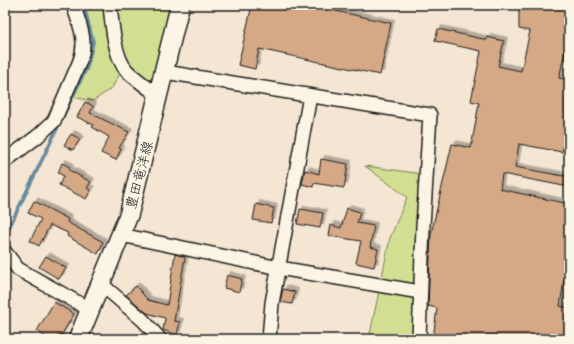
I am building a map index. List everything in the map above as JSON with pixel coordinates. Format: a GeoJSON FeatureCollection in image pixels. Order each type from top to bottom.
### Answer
{"type":"FeatureCollection","features":[{"type":"Feature","properties":{"kind":"main road","name":"豊田竜洋線"},"geometry":{"type":"LineString","coordinates":[[78,339],[129,214],[165,72],[180,5]]}},
{"type":"Feature","properties":{"kind":"street"},"geometry":{"type":"LineString","coordinates":[[5,161],[38,136],[54,121],[83,54],[84,41],[73,5]]}},
{"type":"Feature","properties":{"kind":"street"},"geometry":{"type":"LineString","coordinates":[[110,5],[114,34],[120,59],[126,70],[159,96]]}},
{"type":"Feature","properties":{"kind":"street"},"geometry":{"type":"LineString","coordinates":[[165,72],[430,115],[423,226],[419,339]]}},
{"type":"Feature","properties":{"kind":"street"},"geometry":{"type":"LineString","coordinates":[[269,339],[279,268],[310,96]]}},
{"type":"Feature","properties":{"kind":"street"},"geometry":{"type":"LineString","coordinates":[[121,235],[279,268],[420,292]]}},
{"type":"Feature","properties":{"kind":"street"},"geometry":{"type":"LineString","coordinates":[[5,252],[18,269],[89,309]]}},
{"type":"Feature","properties":{"kind":"street"},"geometry":{"type":"LineString","coordinates":[[100,282],[143,320],[160,339]]}},
{"type":"Feature","properties":{"kind":"green space"},"geometry":{"type":"Polygon","coordinates":[[[73,5],[173,5],[153,78],[141,82],[124,66],[112,88],[93,101],[66,96],[84,44],[73,5]]]}},
{"type":"Feature","properties":{"kind":"green space"},"geometry":{"type":"Polygon","coordinates":[[[365,166],[423,174],[418,339],[369,339],[390,238],[407,197],[365,166]]]}},
{"type":"Feature","properties":{"kind":"building"},"geometry":{"type":"Polygon","coordinates":[[[252,5],[308,5],[391,23],[380,75],[259,49],[255,69],[238,65],[252,5]]]}},
{"type":"Feature","properties":{"kind":"building"},"geometry":{"type":"Polygon","coordinates":[[[519,5],[569,5],[569,34],[559,78],[569,80],[569,144],[564,143],[562,152],[519,144],[515,167],[569,177],[569,187],[502,174],[500,189],[569,204],[569,282],[564,281],[560,306],[569,308],[569,339],[433,339],[437,308],[428,306],[431,234],[452,144],[471,148],[479,103],[471,101],[481,51],[435,41],[438,29],[487,40],[487,37],[504,41],[498,66],[521,71],[530,31],[519,29],[519,5]]]}},
{"type":"Feature","properties":{"kind":"building"},"geometry":{"type":"Polygon","coordinates":[[[85,102],[93,106],[90,113],[129,132],[119,148],[121,149],[116,160],[101,153],[109,137],[92,127],[94,125],[77,117],[85,102]]]}},
{"type":"Feature","properties":{"kind":"building"},"geometry":{"type":"Polygon","coordinates":[[[71,134],[80,139],[73,150],[64,145],[71,134]]]}},
{"type":"Feature","properties":{"kind":"building"},"geometry":{"type":"Polygon","coordinates":[[[321,159],[348,164],[344,188],[314,183],[313,187],[302,184],[305,170],[319,174],[321,159]]]}},
{"type":"Feature","properties":{"kind":"building"},"geometry":{"type":"Polygon","coordinates":[[[62,163],[70,167],[69,170],[91,182],[87,188],[91,190],[86,199],[59,185],[64,176],[58,173],[62,163]]]}},
{"type":"Feature","properties":{"kind":"building"},"geometry":{"type":"Polygon","coordinates":[[[34,201],[68,219],[67,222],[103,242],[98,254],[67,236],[68,233],[50,225],[39,246],[30,241],[41,219],[28,213],[34,201]]]}},
{"type":"Feature","properties":{"kind":"building"},"geometry":{"type":"Polygon","coordinates":[[[256,204],[274,208],[271,223],[253,220],[256,204]]]}},
{"type":"Feature","properties":{"kind":"building"},"geometry":{"type":"Polygon","coordinates":[[[347,208],[360,212],[357,223],[374,226],[370,247],[378,249],[374,267],[356,263],[361,241],[329,236],[331,225],[341,228],[347,208]]]}},
{"type":"Feature","properties":{"kind":"building"},"geometry":{"type":"Polygon","coordinates":[[[300,209],[323,213],[320,228],[297,224],[300,209]]]}},
{"type":"Feature","properties":{"kind":"building"},"geometry":{"type":"Polygon","coordinates":[[[175,254],[185,257],[174,321],[180,322],[177,335],[163,330],[165,318],[147,313],[126,295],[136,286],[148,300],[167,305],[175,254]]]}},
{"type":"Feature","properties":{"kind":"building"},"geometry":{"type":"Polygon","coordinates":[[[46,256],[66,268],[59,279],[39,267],[46,256]]]}},
{"type":"Feature","properties":{"kind":"building"},"geometry":{"type":"Polygon","coordinates":[[[227,275],[242,279],[239,292],[224,288],[227,275]]]}},
{"type":"Feature","properties":{"kind":"building"},"geometry":{"type":"Polygon","coordinates":[[[283,289],[295,292],[292,304],[280,302],[283,289]]]}},
{"type":"Feature","properties":{"kind":"building"},"geometry":{"type":"Polygon","coordinates":[[[54,302],[74,314],[59,339],[49,339],[37,331],[54,302]]]}},
{"type":"Feature","properties":{"kind":"waterway"},"geometry":{"type":"LineString","coordinates":[[5,236],[87,67],[93,42],[86,14],[82,5]]}}]}
